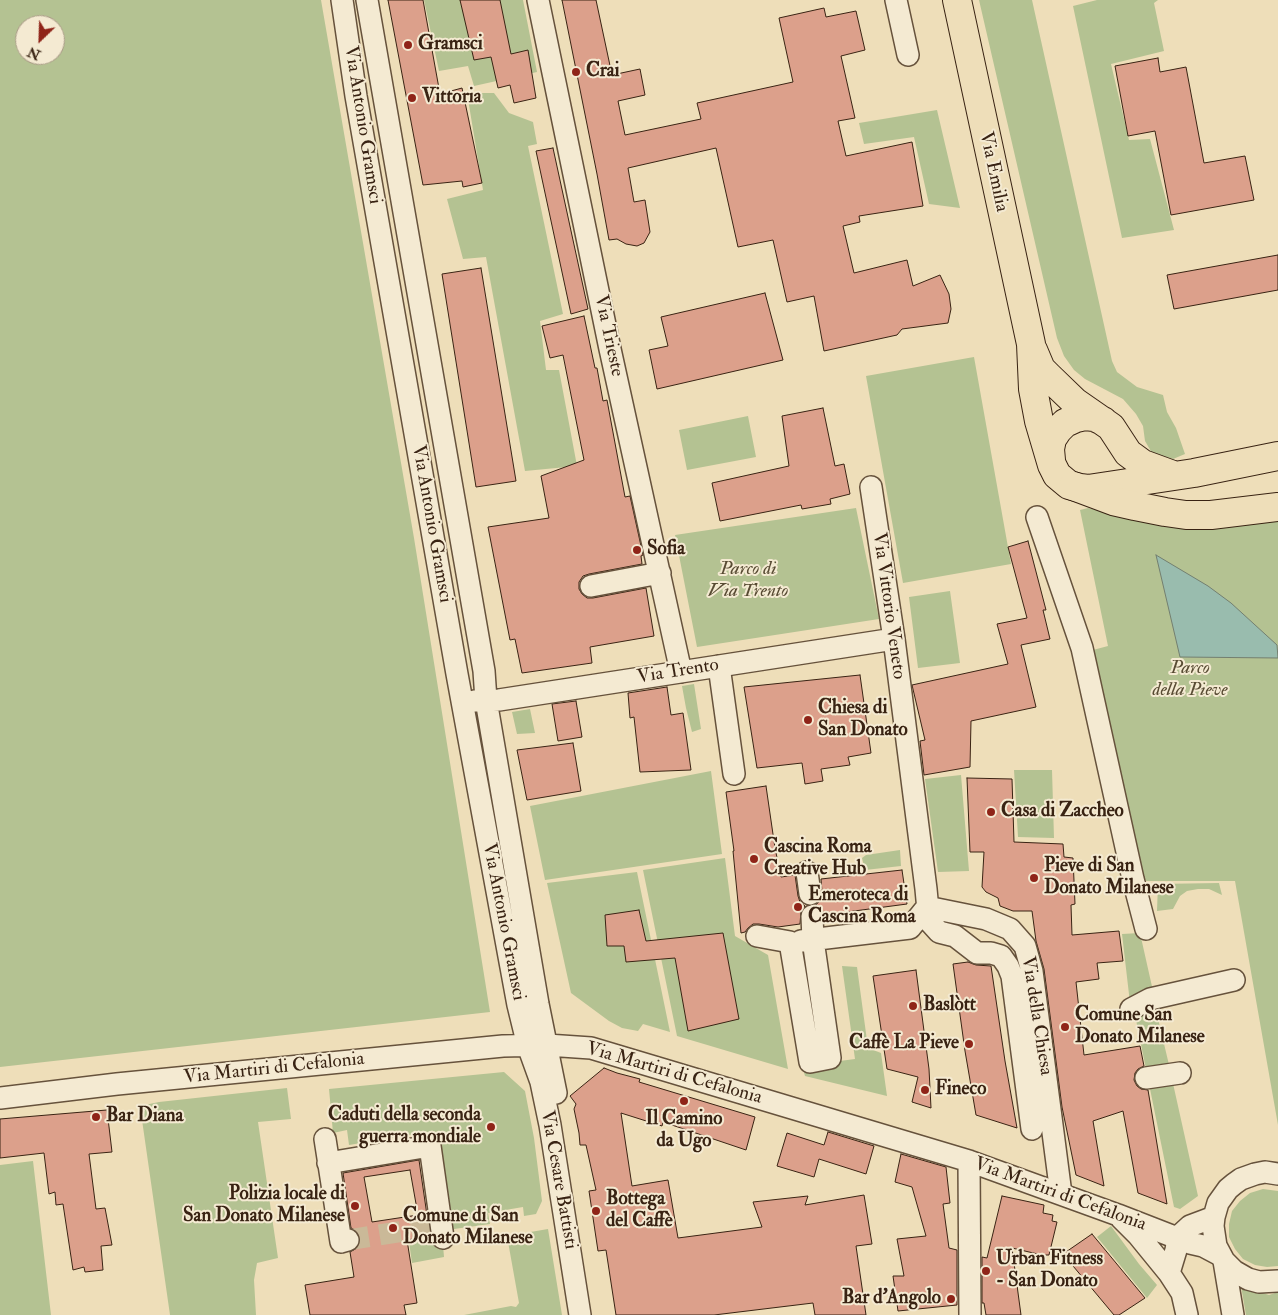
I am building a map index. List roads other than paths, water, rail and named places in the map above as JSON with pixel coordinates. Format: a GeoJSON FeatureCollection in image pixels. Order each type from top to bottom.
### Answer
{"type":"FeatureCollection","features":[{"type":"Feature","properties":{"kind":"main road","name":"Via Emilia"},"geometry":{"type":"LineString","coordinates":[[956,0],[1030,344],[1039,421],[1051,463],[1058,476],[1083,487],[1194,473],[1278,456]]}},
{"type":"Feature","properties":{"kind":"main road","name":"Via Emilia"},"geometry":{"type":"LineString","coordinates":[[1030,344],[1042,369],[1048,376],[1075,402],[1112,431],[1134,458],[1152,468],[1173,475]]}},
{"type":"Feature","properties":{"kind":"main road"},"geometry":{"type":"LineString","coordinates":[[1051,463],[1050,450],[1052,439],[1058,430],[1064,424],[1076,418],[1094,417],[1112,431],[1122,446],[1122,456],[1120,466],[1105,483],[1083,487]]}},
{"type":"Feature","properties":{"kind":"main road"},"geometry":{"type":"LineString","coordinates":[[1083,487],[1098,496],[1127,504],[1186,515],[1212,515],[1278,507]]}},
{"type":"Feature","properties":{"kind":"street","name":"Via Antonio Gramsci"},"geometry":{"type":"LineString","coordinates":[[342,0],[356,96],[462,702],[517,996],[538,1045]]}},
{"type":"Feature","properties":{"kind":"street","name":"Via Antonio Gramsci"},"geometry":{"type":"LineString","coordinates":[[367,0],[484,671],[486,700],[536,994],[538,1045]]}},
{"type":"Feature","properties":{"kind":"street","name":"Via Trieste"},"geometry":{"type":"LineString","coordinates":[[538,0],[610,349],[681,672]]}},
{"type":"Feature","properties":{"kind":"street"},"geometry":{"type":"LineString","coordinates":[[896,0],[908,55]]}},
{"type":"Feature","properties":{"kind":"street"},"geometry":{"type":"LineString","coordinates":[[381,240],[408,236]]}},
{"type":"Feature","properties":{"kind":"street","name":"Via Vittorio Veneto"},"geometry":{"type":"LineString","coordinates":[[871,487],[894,639],[908,811],[927,907],[928,921],[939,932],[955,936],[977,953],[991,953],[1001,956],[1008,966],[1012,976],[1032,1129]]}},
{"type":"Feature","properties":{"kind":"street"},"geometry":{"type":"LineString","coordinates":[[1037,517],[1082,648],[1133,880],[1146,929]]}},
{"type":"Feature","properties":{"kind":"street"},"geometry":{"type":"LineString","coordinates":[[591,586],[660,574]]}},
{"type":"Feature","properties":{"kind":"street","name":"Via Trento"},"geometry":{"type":"LineString","coordinates":[[462,702],[499,700],[894,639]]}},
{"type":"Feature","properties":{"kind":"street"},"geometry":{"type":"LineString","coordinates":[[719,666],[734,774]]}},
{"type":"Feature","properties":{"kind":"street"},"geometry":{"type":"LineString","coordinates":[[807,872],[810,894]]}},
{"type":"Feature","properties":{"kind":"street"},"geometry":{"type":"LineString","coordinates":[[757,936],[790,942],[910,928],[927,907]]}},
{"type":"Feature","properties":{"kind":"street","name":"Via della Chiesa"},"geometry":{"type":"LineString","coordinates":[[927,907],[1018,926],[1032,971],[1061,1194]]}},
{"type":"Feature","properties":{"kind":"street"},"geometry":{"type":"LineString","coordinates":[[790,942],[810,1062],[830,1058],[813,940],[812,916]]}},
{"type":"Feature","properties":{"kind":"street"},"geometry":{"type":"LineString","coordinates":[[1131,1009],[1150,999],[1234,980]]}},
{"type":"Feature","properties":{"kind":"street","name":"Via Martiri di Cefalonia"},"geometry":{"type":"LineString","coordinates":[[0,1098],[117,1084],[503,1046],[538,1045],[591,1048],[969,1162],[1203,1246],[1222,1258]]}},
{"type":"Feature","properties":{"kind":"street","name":"Via Cesare Battisti"},"geometry":{"type":"LineString","coordinates":[[538,1045],[541,1082],[550,1125],[580,1315]]}},
{"type":"Feature","properties":{"kind":"street","name":"Via Cesare Battisti"},"geometry":{"type":"LineString","coordinates":[[538,1045],[595,1315]]}},
{"type":"Feature","properties":{"kind":"street"},"geometry":{"type":"LineString","coordinates":[[1146,1078],[1180,1073]]}},
{"type":"Feature","properties":{"kind":"street"},"geometry":{"type":"LineString","coordinates":[[325,1139],[341,1242],[348,1240]]}},
{"type":"Feature","properties":{"kind":"street"},"geometry":{"type":"LineString","coordinates":[[328,1163],[430,1146],[443,1238]]}},
{"type":"Feature","properties":{"kind":"street"},"geometry":{"type":"LineString","coordinates":[[969,1162],[970,1315]]}},
{"type":"Feature","properties":{"kind":"street"},"geometry":{"type":"LineString","coordinates":[[1233,1315],[1222,1258],[1216,1246],[1214,1236],[1213,1226],[1216,1210],[1222,1197],[1241,1179],[1265,1172],[1278,1174]]}},
{"type":"Feature","properties":{"kind":"street"},"geometry":{"type":"LineString","coordinates":[[1118,1215],[1138,1235],[1169,1273],[1182,1293],[1187,1315]]}},
{"type":"Feature","properties":{"kind":"street"},"geometry":{"type":"LineString","coordinates":[[1169,1273],[1178,1238],[1190,1226],[1214,1217]]}},
{"type":"Feature","properties":{"kind":"street"},"geometry":{"type":"LineString","coordinates":[[1222,1258],[1234,1271],[1248,1279],[1259,1282],[1278,1281]]}},
{"type":"Feature","properties":{"kind":"tunnel"},"geometry":{"type":"LineString","coordinates":[[348,1240],[441,1225]]}},
{"type":"Feature","properties":{"kind":"place","name":"Gramsci"},"geometry":{"type":"Point","coordinates":[408,45]}},
{"type":"Feature","properties":{"kind":"place","name":"Crai"},"geometry":{"type":"Point","coordinates":[576,72]}},
{"type":"Feature","properties":{"kind":"place","name":"Vittoria"},"geometry":{"type":"Point","coordinates":[412,98]}},
{"type":"Feature","properties":{"kind":"place","name":"Sofia"},"geometry":{"type":"Point","coordinates":[637,550]}},
{"type":"Feature","properties":{"kind":"place","name":"Chiesa di San Donato"},"geometry":{"type":"Point","coordinates":[808,720]}},
{"type":"Feature","properties":{"kind":"place","name":"Casa di Zaccheo"},"geometry":{"type":"Point","coordinates":[991,812]}},
{"type":"Feature","properties":{"kind":"place","name":"Cascina Roma Creative Hub"},"geometry":{"type":"Point","coordinates":[754,859]}},
{"type":"Feature","properties":{"kind":"place","name":"Pieve di San Donato Milanese"},"geometry":{"type":"Point","coordinates":[1034,878]}},
{"type":"Feature","properties":{"kind":"place","name":"Emeroteca di Cascina Roma"},"geometry":{"type":"Point","coordinates":[798,907]}},
{"type":"Feature","properties":{"kind":"place","name":"Baslòtt"},"geometry":{"type":"Point","coordinates":[913,1006]}},
{"type":"Feature","properties":{"kind":"place","name":"Comune San Donato Milanese"},"geometry":{"type":"Point","coordinates":[1065,1027]}},
{"type":"Feature","properties":{"kind":"place","name":"Caffè La Pieve"},"geometry":{"type":"Point","coordinates":[969,1044]}},
{"type":"Feature","properties":{"kind":"place","name":"Fineco"},"geometry":{"type":"Point","coordinates":[925,1090]}},
{"type":"Feature","properties":{"kind":"place","name":"Il Camino da Ugo"},"geometry":{"type":"Point","coordinates":[684,1101]}},
{"type":"Feature","properties":{"kind":"place","name":"Bar Diana"},"geometry":{"type":"Point","coordinates":[96,1117]}},
{"type":"Feature","properties":{"kind":"place","name":"Caduti della seconda guerra mondiale"},"geometry":{"type":"Point","coordinates":[491,1127]}},
{"type":"Feature","properties":{"kind":"place","name":"Polizia locale di San Donato Milanese"},"geometry":{"type":"Point","coordinates":[355,1206]}},
{"type":"Feature","properties":{"kind":"place","name":"Bottega del Caffè"},"geometry":{"type":"Point","coordinates":[596,1211]}},
{"type":"Feature","properties":{"kind":"place","name":"Comune di San Donato Milanese"},"geometry":{"type":"Point","coordinates":[393,1228]}},
{"type":"Feature","properties":{"kind":"place","name":"Urban Fitness - San Donato"},"geometry":{"type":"Point","coordinates":[986,1271]}},
{"type":"Feature","properties":{"kind":"place","name":"Bar d'Angolo"},"geometry":{"type":"Point","coordinates":[951,1299]}},
{"type":"Feature","properties":{"kind":"park label","name":"Parco di Via Trento"},"geometry":{"type":"Point","coordinates":[748,581]}},
{"type":"Feature","properties":{"kind":"park label","name":"Parco della Pieve"},"geometry":{"type":"Point","coordinates":[1190,680]}}]}
